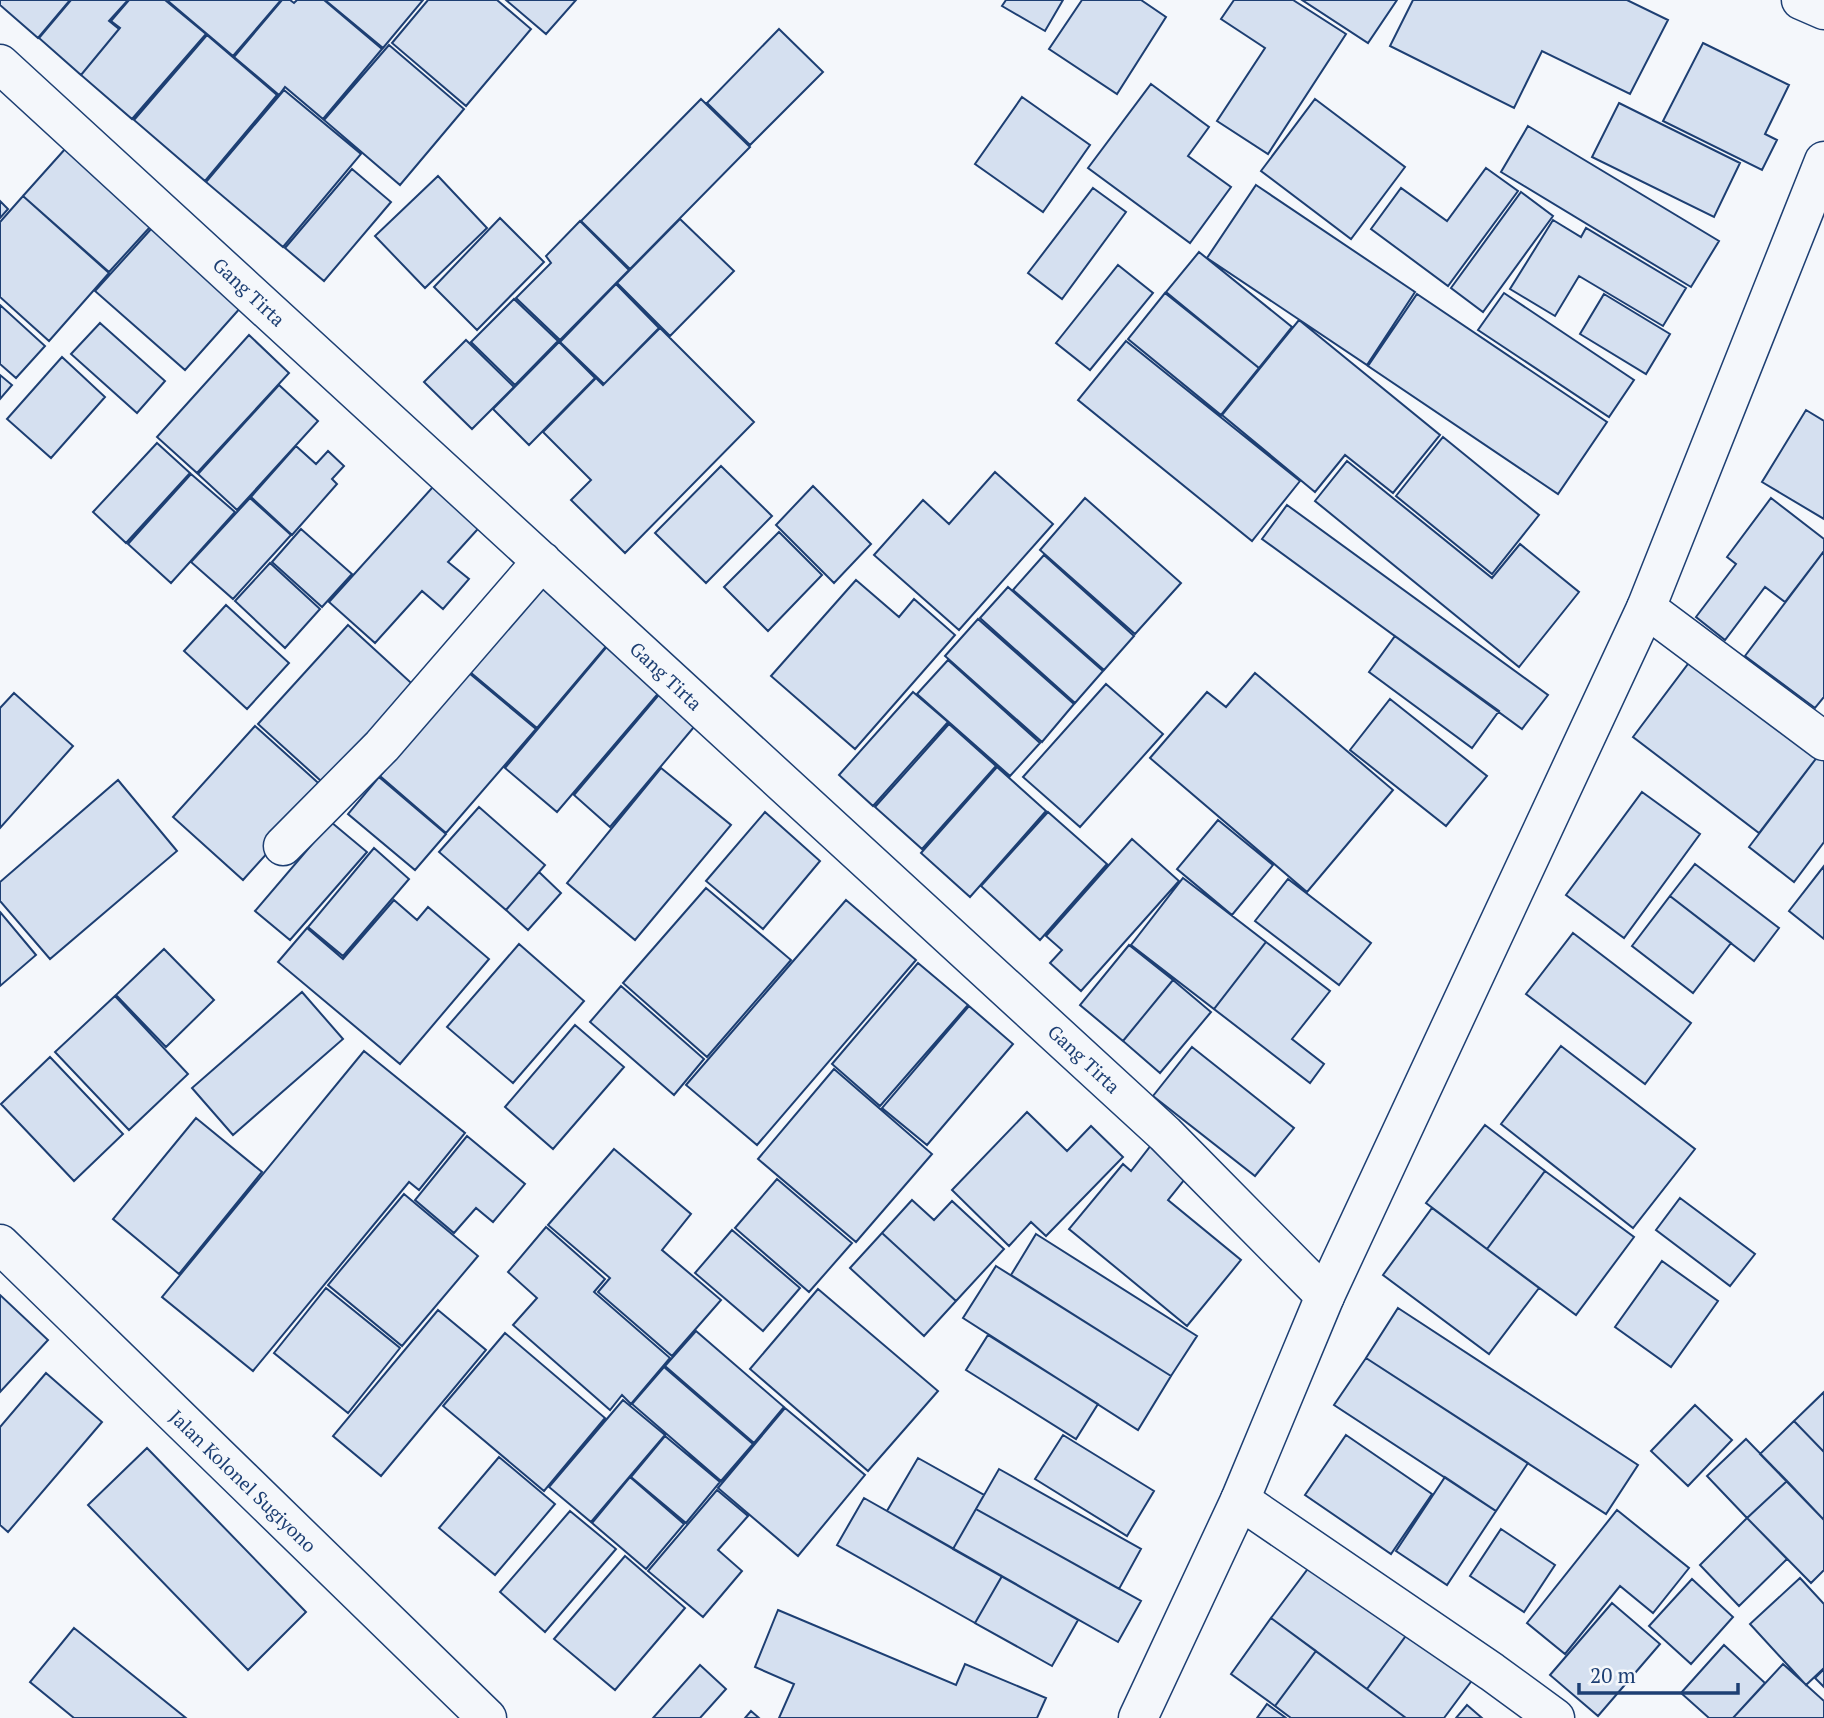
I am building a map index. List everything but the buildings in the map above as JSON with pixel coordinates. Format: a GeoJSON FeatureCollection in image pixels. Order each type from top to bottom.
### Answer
{"type":"FeatureCollection","features":[{"type":"Feature","properties":{"kind":"street"},"geometry":{"type":"LineString","coordinates":[[1801,0],[1824,10]]}},
{"type":"Feature","properties":{"kind":"street","name":"Gang Tirta"},"geometry":{"type":"LineString","coordinates":[[0,64],[1165,1134],[1325,1296]]}},
{"type":"Feature","properties":{"kind":"street"},"geometry":{"type":"LineString","coordinates":[[1138,1718],[1240,1500],[1325,1296],[1646,608],[1824,161]]}},
{"type":"Feature","properties":{"kind":"street"},"geometry":{"type":"LineString","coordinates":[[283,846],[382,746],[541,561]]}},
{"type":"Feature","properties":{"kind":"street"},"geometry":{"type":"LineString","coordinates":[[1646,608],[1824,741]]}},
{"type":"Feature","properties":{"kind":"street","name":"Jalan Kolonel Sugiyono"},"geometry":{"type":"LineString","coordinates":[[0,1244],[487,1718]]}},
{"type":"Feature","properties":{"kind":"street"},"geometry":{"type":"LineString","coordinates":[[1240,1500],[1555,1718]]}}]}
